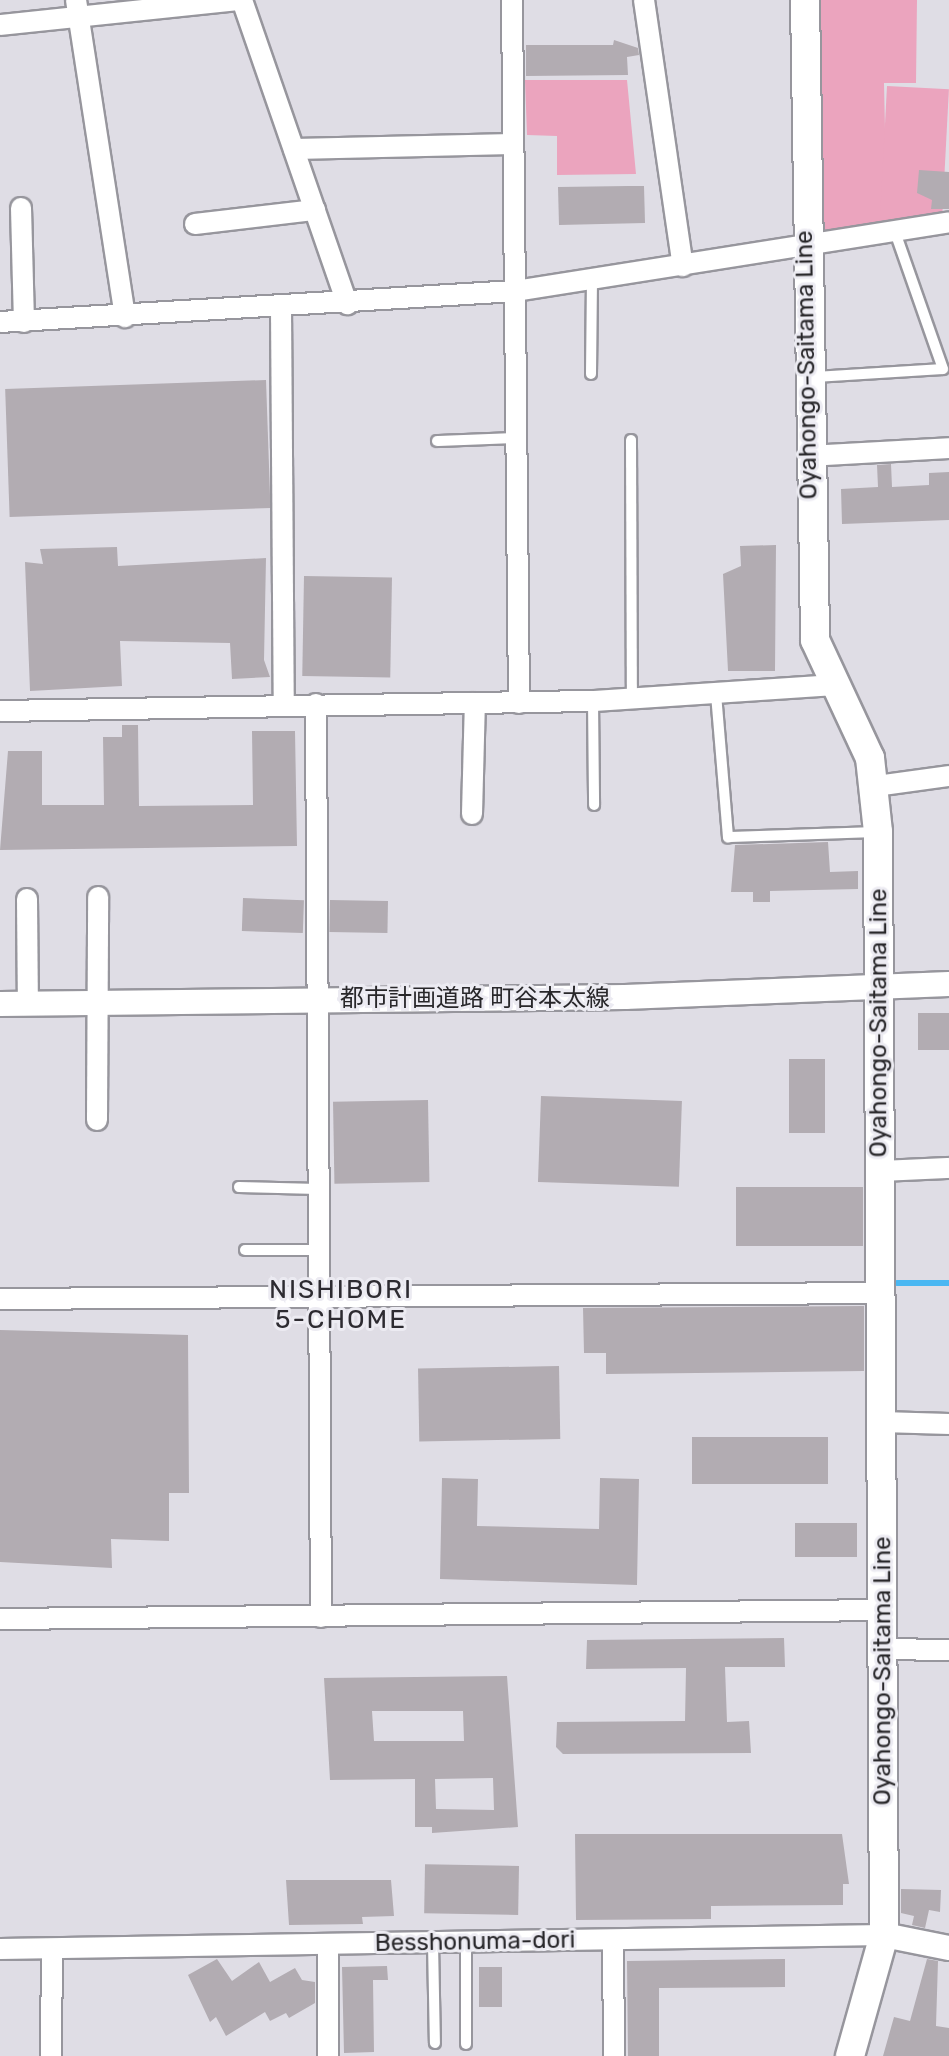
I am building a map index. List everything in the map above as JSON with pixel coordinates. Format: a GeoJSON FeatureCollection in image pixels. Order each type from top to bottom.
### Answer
{"type":"FeatureCollection","features":[{"type":"Feature","properties":{"kind":"main road","name":"Oyahongo-Saitama Line"},"geometry":{"type":"LineString","coordinates":[[805,0],[808,456],[815,640],[832,685],[870,758],[876,786],[878,832],[884,1935],[850,2056]]}},
{"type":"Feature","properties":{"kind":"street"},"geometry":{"type":"LineString","coordinates":[[0,25],[77,8],[240,0],[347,304]]}},
{"type":"Feature","properties":{"kind":"street"},"geometry":{"type":"LineString","coordinates":[[512,0],[519,703]]}},
{"type":"Feature","properties":{"kind":"street"},"geometry":{"type":"LineString","coordinates":[[644,0],[683,266]]}},
{"type":"Feature","properties":{"kind":"street"},"geometry":{"type":"LineString","coordinates":[[77,8],[125,317]]}},
{"type":"Feature","properties":{"kind":"street"},"geometry":{"type":"LineString","coordinates":[[294,149],[513,144]]}},
{"type":"Feature","properties":{"kind":"street"},"geometry":{"type":"LineString","coordinates":[[21,208],[24,322]]}},
{"type":"Feature","properties":{"kind":"street"},"geometry":{"type":"LineString","coordinates":[[195,224],[315,210]]}},
{"type":"Feature","properties":{"kind":"street"},"geometry":{"type":"LineString","coordinates":[[0,322],[281,309],[515,291],[683,266],[894,228],[949,222]]}},
{"type":"Feature","properties":{"kind":"street"},"geometry":{"type":"LineString","coordinates":[[281,309],[284,705]]}},
{"type":"Feature","properties":{"kind":"street"},"geometry":{"type":"LineString","coordinates":[[808,456],[949,448]]}},
{"type":"Feature","properties":{"kind":"street"},"geometry":{"type":"LineString","coordinates":[[0,711],[632,700],[832,685]]}},
{"type":"Feature","properties":{"kind":"street"},"geometry":{"type":"LineString","coordinates":[[472,814],[475,703]]}},
{"type":"Feature","properties":{"kind":"street"},"geometry":{"type":"LineString","coordinates":[[316,704],[321,1617]]}},
{"type":"Feature","properties":{"kind":"street"},"geometry":{"type":"LineString","coordinates":[[876,786],[949,776]]}},
{"type":"Feature","properties":{"kind":"street"},"geometry":{"type":"LineString","coordinates":[[97,1120],[98,897]]}},
{"type":"Feature","properties":{"kind":"street"},"geometry":{"type":"LineString","coordinates":[[27,899],[28,1004]]}},
{"type":"Feature","properties":{"kind":"street","name":"都市計画道路 町谷本太線"},"geometry":{"type":"LineString","coordinates":[[0,1004],[879,992],[949,984]]}},
{"type":"Feature","properties":{"kind":"street"},"geometry":{"type":"LineString","coordinates":[[880,1171],[949,1168]]}},
{"type":"Feature","properties":{"kind":"street"},"geometry":{"type":"LineString","coordinates":[[0,1299],[880,1293]]}},
{"type":"Feature","properties":{"kind":"street"},"geometry":{"type":"LineString","coordinates":[[883,1422],[949,1424]]}},
{"type":"Feature","properties":{"kind":"street"},"geometry":{"type":"LineString","coordinates":[[0,1619],[883,1610]]}},
{"type":"Feature","properties":{"kind":"street"},"geometry":{"type":"LineString","coordinates":[[884,1649],[949,1650]]}},
{"type":"Feature","properties":{"kind":"street","name":"Besshonuma-dori"},"geometry":{"type":"LineString","coordinates":[[0,1949],[884,1935],[949,1948]]}},
{"type":"Feature","properties":{"kind":"street"},"geometry":{"type":"LineString","coordinates":[[613,1940],[614,2056]]}},
{"type":"Feature","properties":{"kind":"street"},"geometry":{"type":"LineString","coordinates":[[328,1944],[328,2056]]}},
{"type":"Feature","properties":{"kind":"street"},"geometry":{"type":"LineString","coordinates":[[51,2056],[52,1949]]}},
{"type":"Feature","properties":{"kind":"lane"},"geometry":{"type":"LineString","coordinates":[[807,378],[943,369],[894,228]]}},
{"type":"Feature","properties":{"kind":"lane"},"geometry":{"type":"LineString","coordinates":[[591,374],[592,281]]}},
{"type":"Feature","properties":{"kind":"lane"},"geometry":{"type":"LineString","coordinates":[[437,441],[516,438]]}},
{"type":"Feature","properties":{"kind":"lane"},"geometry":{"type":"LineString","coordinates":[[631,440],[632,700]]}},
{"type":"Feature","properties":{"kind":"lane"},"geometry":{"type":"LineString","coordinates":[[716,694],[728,837],[878,832]]}},
{"type":"Feature","properties":{"kind":"lane"},"geometry":{"type":"LineString","coordinates":[[593,701],[594,805]]}},
{"type":"Feature","properties":{"kind":"lane"},"geometry":{"type":"LineString","coordinates":[[239,1187],[318,1189]]}},
{"type":"Feature","properties":{"kind":"lane"},"geometry":{"type":"LineString","coordinates":[[245,1250],[319,1250]]}},
{"type":"Feature","properties":{"kind":"lane"},"geometry":{"type":"LineString","coordinates":[[466,1942],[466,2044]]}},
{"type":"Feature","properties":{"kind":"lane"},"geometry":{"type":"LineString","coordinates":[[433,1943],[435,2043]]}},
{"type":"Feature","properties":{"kind":"shaded area"},"geometry":{"type":"Polygon","coordinates":[[[820,0],[917,0],[916,83],[884,83],[887,221],[821,232],[820,0]]]}},
{"type":"Feature","properties":{"kind":"shaded area"},"geometry":{"type":"Polygon","coordinates":[[[525,80],[627,80],[636,174],[557,175],[557,136],[527,135],[525,80]]]}},
{"type":"Feature","properties":{"kind":"shaded area"},"geometry":{"type":"Polygon","coordinates":[[[887,86],[949,89],[942,224],[880,221],[887,86]]]}},
{"type":"Feature","properties":{"kind":"building"},"geometry":{"type":"Polygon","coordinates":[[[614,40],[638,48],[639,55],[627,57],[628,75],[526,76],[526,45],[613,45],[614,40]]]}},
{"type":"Feature","properties":{"kind":"building"},"geometry":{"type":"Polygon","coordinates":[[[919,170],[949,172],[949,209],[931,209],[932,200],[917,193],[919,170]]]}},
{"type":"Feature","properties":{"kind":"building"},"geometry":{"type":"Polygon","coordinates":[[[644,186],[645,223],[559,225],[558,187],[644,186]]]}},
{"type":"Feature","properties":{"kind":"building"},"geometry":{"type":"Polygon","coordinates":[[[266,380],[270,508],[10,517],[5,389],[266,380]]]}},
{"type":"Feature","properties":{"kind":"building"},"geometry":{"type":"Polygon","coordinates":[[[891,464],[892,487],[929,485],[929,473],[949,472],[949,520],[842,524],[841,489],[878,487],[877,465],[891,464]]]}},
{"type":"Feature","properties":{"kind":"building"},"geometry":{"type":"Polygon","coordinates":[[[776,545],[775,671],[728,671],[723,574],[741,566],[740,546],[776,545]]]}},
{"type":"Feature","properties":{"kind":"building"},"geometry":{"type":"Polygon","coordinates":[[[117,547],[118,566],[266,558],[264,660],[270,677],[232,679],[230,643],[120,641],[122,686],[30,691],[25,562],[43,564],[40,549],[117,547]]]}},
{"type":"Feature","properties":{"kind":"building"},"geometry":{"type":"Polygon","coordinates":[[[304,576],[392,578],[390,678],[302,676],[304,576]]]}},
{"type":"Feature","properties":{"kind":"building"},"geometry":{"type":"Polygon","coordinates":[[[122,725],[138,725],[139,806],[253,805],[252,731],[295,731],[297,846],[0,850],[8,751],[42,751],[42,805],[104,805],[103,737],[122,737],[122,725]]]}},
{"type":"Feature","properties":{"kind":"building"},"geometry":{"type":"Polygon","coordinates":[[[828,842],[830,872],[858,871],[858,889],[770,891],[770,902],[753,902],[753,892],[731,892],[735,845],[828,842]]]}},
{"type":"Feature","properties":{"kind":"building"},"geometry":{"type":"Polygon","coordinates":[[[243,898],[304,900],[303,933],[242,931],[243,898]]]}},
{"type":"Feature","properties":{"kind":"building"},"geometry":{"type":"Polygon","coordinates":[[[330,900],[388,901],[387,933],[329,932],[330,900]]]}},
{"type":"Feature","properties":{"kind":"building"},"geometry":{"type":"Polygon","coordinates":[[[918,1013],[949,1013],[949,1050],[918,1050],[918,1013]]]}},
{"type":"Feature","properties":{"kind":"building"},"geometry":{"type":"Polygon","coordinates":[[[789,1059],[825,1059],[825,1133],[789,1133],[789,1059]]]}},
{"type":"Feature","properties":{"kind":"building"},"geometry":{"type":"Polygon","coordinates":[[[541,1096],[682,1101],[679,1187],[538,1182],[541,1096]]]}},
{"type":"Feature","properties":{"kind":"building"},"geometry":{"type":"Polygon","coordinates":[[[428,1100],[429,1182],[334,1184],[333,1102],[428,1100]]]}},
{"type":"Feature","properties":{"kind":"building"},"geometry":{"type":"Polygon","coordinates":[[[736,1187],[863,1187],[863,1246],[736,1246],[736,1187]]]}},
{"type":"Feature","properties":{"kind":"building"},"geometry":{"type":"Polygon","coordinates":[[[864,1306],[864,1371],[606,1374],[606,1353],[584,1353],[583,1308],[864,1306]]]}},
{"type":"Feature","properties":{"kind":"building"},"geometry":{"type":"Polygon","coordinates":[[[0,1330],[188,1335],[189,1493],[169,1493],[169,1541],[111,1539],[112,1568],[0,1562],[0,1330]]]}},
{"type":"Feature","properties":{"kind":"building"},"geometry":{"type":"Polygon","coordinates":[[[559,1366],[560,1439],[419,1441],[418,1368],[559,1366]]]}},
{"type":"Feature","properties":{"kind":"building"},"geometry":{"type":"Polygon","coordinates":[[[692,1437],[828,1437],[828,1484],[692,1484],[692,1437]]]}},
{"type":"Feature","properties":{"kind":"building"},"geometry":{"type":"Polygon","coordinates":[[[442,1478],[478,1479],[477,1526],[599,1529],[600,1478],[639,1479],[637,1585],[440,1579],[442,1478]]]}},
{"type":"Feature","properties":{"kind":"building"},"geometry":{"type":"Polygon","coordinates":[[[795,1523],[857,1523],[857,1557],[795,1557],[795,1523]]]}},
{"type":"Feature","properties":{"kind":"building"},"geometry":{"type":"Polygon","coordinates":[[[784,1638],[785,1667],[725,1667],[727,1722],[749,1721],[751,1753],[563,1754],[556,1747],[557,1722],[685,1721],[686,1668],[586,1669],[587,1640],[784,1638]]]}},
{"type":"Feature","properties":{"kind":"building"},"geometry":{"type":"Polygon","coordinates":[[[507,1676],[518,1827],[432,1833],[432,1827],[415,1827],[415,1779],[330,1780],[324,1678],[507,1676]],[[372,1711],[374,1741],[464,1741],[463,1711],[372,1711]],[[493,1778],[435,1779],[436,1809],[494,1810],[493,1778]]]}},
{"type":"Feature","properties":{"kind":"building"},"geometry":{"type":"Polygon","coordinates":[[[575,1834],[842,1834],[849,1884],[843,1884],[843,1905],[711,1906],[711,1919],[576,1920],[575,1834]]]}},
{"type":"Feature","properties":{"kind":"building"},"geometry":{"type":"Polygon","coordinates":[[[425,1864],[519,1866],[518,1915],[424,1913],[425,1864]]]}},
{"type":"Feature","properties":{"kind":"building"},"geometry":{"type":"Polygon","coordinates":[[[286,1880],[391,1880],[394,1916],[362,1917],[363,1924],[289,1925],[286,1880]]]}},
{"type":"Feature","properties":{"kind":"building"},"geometry":{"type":"Polygon","coordinates":[[[901,1889],[941,1890],[940,1912],[929,1910],[925,1928],[912,1925],[914,1916],[901,1913],[901,1889]]]}},
{"type":"Feature","properties":{"kind":"building"},"geometry":{"type":"Polygon","coordinates":[[[217,1959],[232,1981],[259,1962],[270,1982],[295,1968],[302,1980],[315,1982],[315,2003],[289,2018],[286,2013],[270,2021],[265,2012],[226,2036],[216,2017],[210,2022],[188,1975],[217,1959]]]}},
{"type":"Feature","properties":{"kind":"building"},"geometry":{"type":"Polygon","coordinates":[[[785,1959],[785,1987],[659,1988],[659,2056],[628,2056],[627,1961],[785,1959]]]}},
{"type":"Feature","properties":{"kind":"building"},"geometry":{"type":"Polygon","coordinates":[[[927,1959],[938,1961],[936,2026],[949,2028],[949,2056],[883,2056],[894,2017],[910,2021],[927,1959]]]}},
{"type":"Feature","properties":{"kind":"building"},"geometry":{"type":"Polygon","coordinates":[[[387,1966],[388,1980],[373,1980],[374,2052],[344,2053],[342,1967],[387,1966]]]}},
{"type":"Feature","properties":{"kind":"building"},"geometry":{"type":"Polygon","coordinates":[[[479,1967],[502,1967],[502,2007],[479,2007],[479,1967]]]}},
{"type":"Feature","properties":{"kind":"waterway"},"geometry":{"type":"LineString","coordinates":[[897,1283],[949,1283]]}},
{"type":"Feature","properties":{"kind":"district","name":"NISHIBORI 5-CHOME"},"geometry":{"type":"Point","coordinates":[341,1305]}}]}
